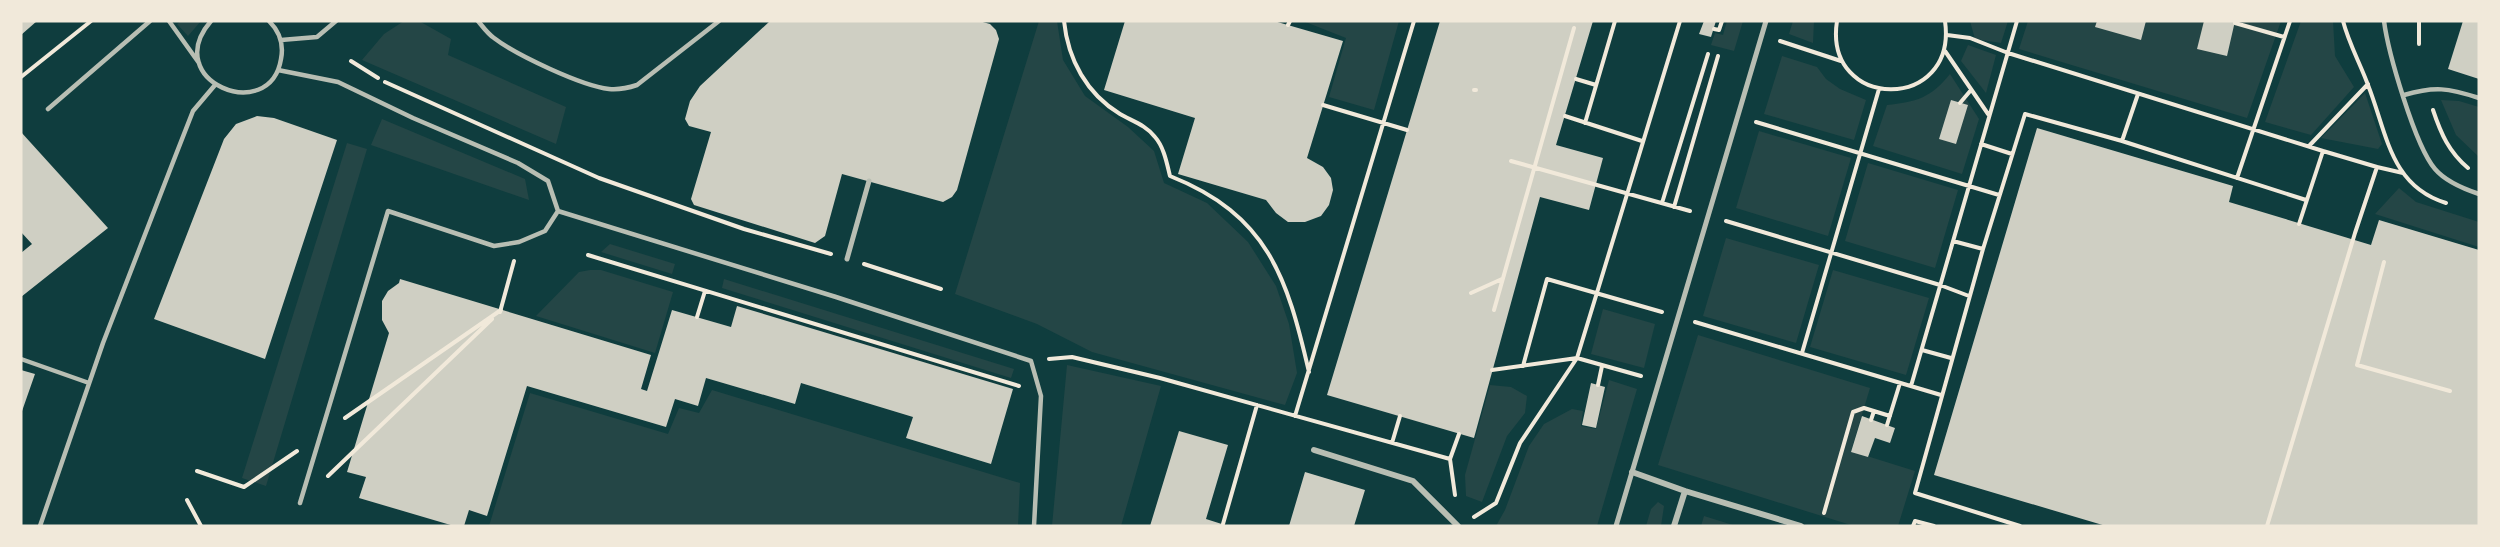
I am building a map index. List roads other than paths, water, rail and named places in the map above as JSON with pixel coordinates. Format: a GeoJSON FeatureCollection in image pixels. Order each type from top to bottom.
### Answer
{"type":"FeatureCollection","features":[{"type":"Feature","properties":{"kind":"street"},"geometry":{"type":"LineString","coordinates":[[1616,526],[1766,21]]}},
{"type":"Feature","properties":{"kind":"street"},"geometry":{"type":"LineString","coordinates":[[847,259],[869,181]]}},
{"type":"Feature","properties":{"kind":"street"},"geometry":{"type":"LineString","coordinates":[[1314,450],[1413,481],[1458,526]]}},
{"type":"Feature","properties":{"kind":"street"},"geometry":{"type":"LineString","coordinates":[[1632,472],[1685,491],[1801,526]]}},
{"type":"Feature","properties":{"kind":"street"},"geometry":{"type":"LineString","coordinates":[[1674,526],[1685,491]]}},
{"type":"Feature","properties":{"kind":"lane"},"geometry":{"type":"LineString","coordinates":[[48,109],[150,21]]}},
{"type":"Feature","properties":{"kind":"lane"},"geometry":{"type":"LineString","coordinates":[[169,21],[200,64],[205,75],[215,85],[231,92],[243,93],[257,90],[269,82],[278,70],[281,60],[281,40],[275,27],[269,21]]}},
{"type":"Feature","properties":{"kind":"lane"},"geometry":{"type":"LineString","coordinates":[[200,64],[199,40],[211,21]]}},
{"type":"Feature","properties":{"kind":"lane"},"geometry":{"type":"LineString","coordinates":[[281,40],[316,37],[336,21]]}},
{"type":"Feature","properties":{"kind":"lane"},"geometry":{"type":"LineString","coordinates":[[478,21],[494,38],[533,61],[567,76],[608,89],[626,89],[637,85],[719,21]]}},
{"type":"Feature","properties":{"kind":"lane"},"geometry":{"type":"LineString","coordinates":[[2384,21],[2415,131],[2426,156],[2436,170],[2450,181],[2479,194]]}},
{"type":"Feature","properties":{"kind":"lane"},"geometry":{"type":"LineString","coordinates":[[278,70],[338,82],[412,118],[518,163],[548,181],[558,211]]}},
{"type":"Feature","properties":{"kind":"lane"},"geometry":{"type":"LineString","coordinates":[[40,526],[89,383],[194,111],[215,85]]}},
{"type":"Feature","properties":{"kind":"lane"},"geometry":{"type":"LineString","coordinates":[[2404,94],[2429,88],[2460,92],[2479,98]]}},
{"type":"Feature","properties":{"kind":"lane"},"geometry":{"type":"LineString","coordinates":[[300,503],[388,212],[495,246],[519,242],[545,231],[558,211]]}},
{"type":"Feature","properties":{"kind":"lane"},"geometry":{"type":"LineString","coordinates":[[558,211],[836,297],[1030,361],[1041,396],[1034,526]]}},
{"type":"Feature","properties":{"kind":"lane"},"geometry":{"type":"LineString","coordinates":[[21,359],[89,383]]}}]}
